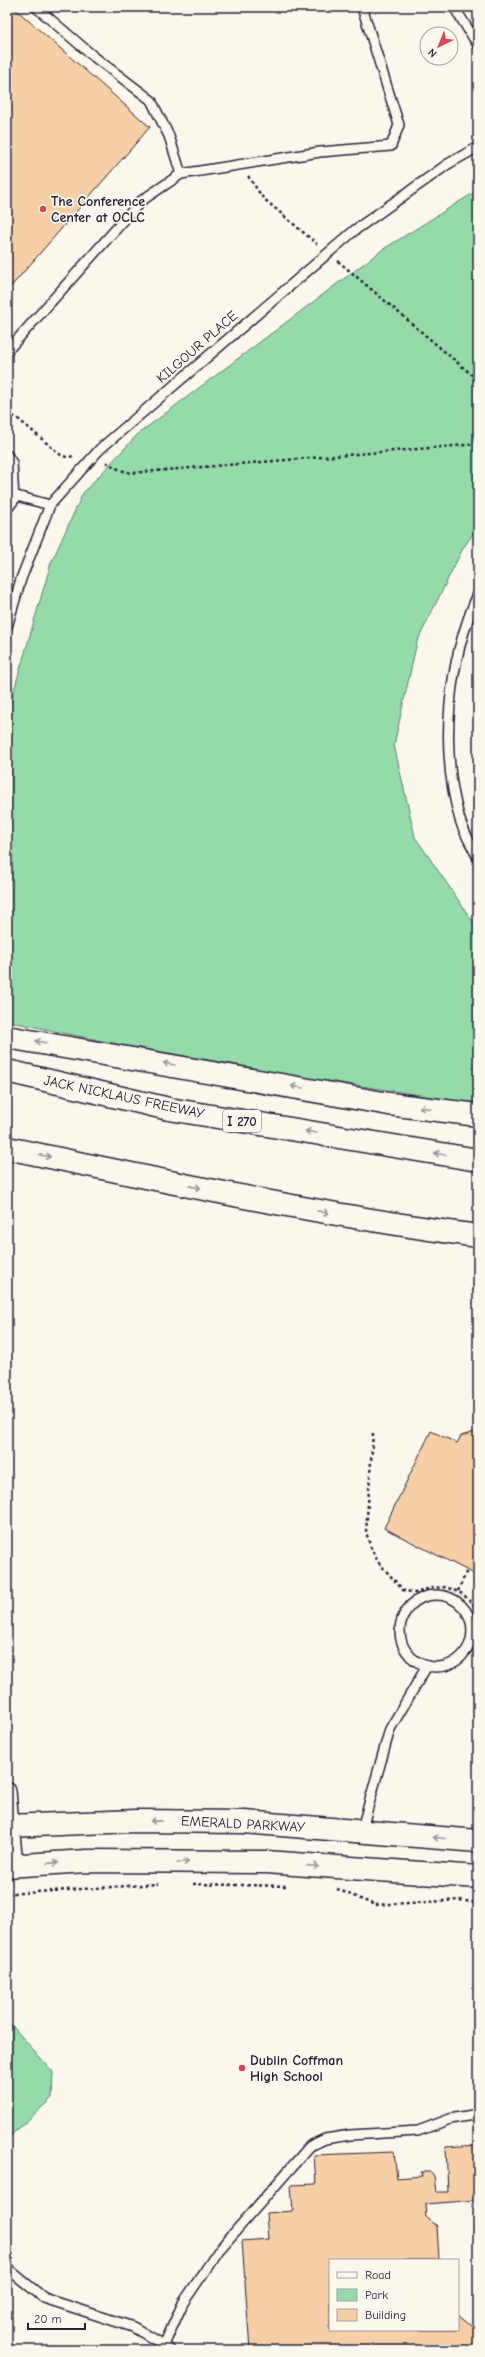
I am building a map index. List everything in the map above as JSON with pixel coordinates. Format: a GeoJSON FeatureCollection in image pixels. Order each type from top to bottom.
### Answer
{"type":"FeatureCollection","features":[{"type":"Feature","properties":{"kind":"main road"},"geometry":{"type":"LineString","coordinates":[[7,1037],[389,1104],[478,1115]]}},
{"type":"Feature","properties":{"kind":"main road","name":"JACK NICKLAUS FREEWAY"},"geometry":{"type":"LineString","coordinates":[[7,1072],[170,1109],[478,1160]]}},
{"type":"Feature","properties":{"kind":"main road"},"geometry":{"type":"LineString","coordinates":[[7,1148],[157,1180],[381,1223],[478,1244]]}},
{"type":"Feature","properties":{"kind":"main road"},"geometry":{"type":"LineString","coordinates":[[381,1223],[478,1236]]}},
{"type":"Feature","properties":{"kind":"main road","name":"EMERALD PARKWAY"},"geometry":{"type":"LineString","coordinates":[[8,1826],[136,1821],[244,1822],[478,1842]]}},
{"type":"Feature","properties":{"kind":"main road"},"geometry":{"type":"LineString","coordinates":[[11,1866],[87,1861],[266,1862],[478,1877]]}},
{"type":"Feature","properties":{"kind":"street"},"geometry":{"type":"LineString","coordinates":[[7,1791],[11,1866]]}},
{"type":"Feature","properties":{"kind":"lane"},"geometry":{"type":"LineString","coordinates":[[36,7],[93,56],[150,100],[169,136],[181,174]]}},
{"type":"Feature","properties":{"kind":"lane"},"geometry":{"type":"LineString","coordinates":[[7,351],[141,201],[181,174],[320,152],[391,146],[399,125],[362,7]]}},
{"type":"Feature","properties":{"kind":"lane"},"geometry":{"type":"LineString","coordinates":[[454,7],[478,46]]}},
{"type":"Feature","properties":{"kind":"lane","name":"KILGOUR PLACE"},"geometry":{"type":"LineString","coordinates":[[7,627],[21,579],[50,505],[93,456],[355,230],[478,147]]}},
{"type":"Feature","properties":{"kind":"lane"},"geometry":{"type":"LineString","coordinates":[[7,455],[12,463],[14,495],[14,500],[7,509]]}},
{"type":"Feature","properties":{"kind":"lane"},"geometry":{"type":"LineString","coordinates":[[14,495],[50,505]]}},
{"type":"Feature","properties":{"kind":"lane"},"geometry":{"type":"LineString","coordinates":[[478,594],[466,621],[451,682],[450,765],[460,820],[478,858]]}},
{"type":"Feature","properties":{"kind":"lane"},"geometry":{"type":"LineString","coordinates":[[443,1595],[454,1599],[466,1610],[472,1625],[472,1636],[465,1653],[454,1663],[441,1667],[427,1666],[418,1663],[404,1648],[400,1637],[400,1626],[403,1616],[412,1603],[422,1597],[443,1595]]}},
{"type":"Feature","properties":{"kind":"lane"},"geometry":{"type":"LineString","coordinates":[[361,1832],[390,1729],[427,1666]]}},
{"type":"Feature","properties":{"kind":"lane"},"geometry":{"type":"LineString","coordinates":[[7,2268],[44,2298],[133,2327],[167,2347],[183,2303],[219,2250],[310,2146],[325,2139],[350,2135],[418,2131],[450,2119],[478,2114]]}},
{"type":"Feature","properties":{"kind":"path"},"geometry":{"type":"LineString","coordinates":[[240,165],[263,198],[478,380]]}},
{"type":"Feature","properties":{"kind":"path"},"geometry":{"type":"LineString","coordinates":[[7,413],[17,418],[62,456],[67,457],[86,453],[120,470],[131,473],[478,444]]}},
{"type":"Feature","properties":{"kind":"path"},"geometry":{"type":"LineString","coordinates":[[373,1433],[366,1532],[371,1548],[378,1562],[403,1590],[415,1593],[430,1588],[446,1587],[463,1594],[478,1610]]}},
{"type":"Feature","properties":{"kind":"path"},"geometry":{"type":"LineString","coordinates":[[458,1591],[467,1570]]}},
{"type":"Feature","properties":{"kind":"path"},"geometry":{"type":"LineString","coordinates":[[7,1894],[162,1883]]}},
{"type":"Feature","properties":{"kind":"path"},"geometry":{"type":"LineString","coordinates":[[186,1884],[294,1886]]}},
{"type":"Feature","properties":{"kind":"path"},"geometry":{"type":"LineString","coordinates":[[332,1887],[375,1905],[460,1900],[478,1903]]}},
{"type":"Feature","properties":{"kind":"green space"},"geometry":{"type":"Polygon","coordinates":[[[478,190],[478,527],[463,548],[417,642],[394,745],[415,837],[478,929],[478,1104],[192,1060],[7,1021],[7,714],[51,563],[83,493],[138,434],[382,250],[478,190]]]}},
{"type":"Feature","properties":{"kind":"green space"},"geometry":{"type":"Polygon","coordinates":[[[7,2020],[53,2072],[52,2098],[7,2139],[7,2020]]]}},
{"type":"Feature","properties":{"kind":"building","name":"The Conference Center at OCLC"},"geometry":{"type":"Polygon","coordinates":[[[7,7],[13,7],[150,127],[7,291],[7,7]]]}},
{"type":"Feature","properties":{"kind":"building"},"geometry":{"type":"Polygon","coordinates":[[[431,1431],[457,1443],[461,1436],[478,1431],[478,1576],[384,1528],[431,1431]]]}},
{"type":"Feature","properties":{"kind":"building"},"geometry":{"type":"Polygon","coordinates":[[[478,2145],[478,2200],[425,2204],[426,2217],[437,2226],[439,2259],[329,2259],[329,2331],[459,2331],[459,2315],[478,2331],[478,2350],[250,2350],[242,2241],[268,2239],[266,2213],[293,2211],[291,2185],[316,2184],[314,2155],[394,2152],[397,2178],[422,2176],[421,2172],[431,2172],[434,2176],[436,2192],[448,2192],[446,2147],[478,2145]]]}},
{"type":"Feature","properties":{"kind":"place","name":"The Conference Center at OCLC"},"geometry":{"type":"Point","coordinates":[43,209]}},
{"type":"Feature","properties":{"kind":"place","name":"Dublin Coffman High School"},"geometry":{"type":"Point","coordinates":[242,2068]}}]}
